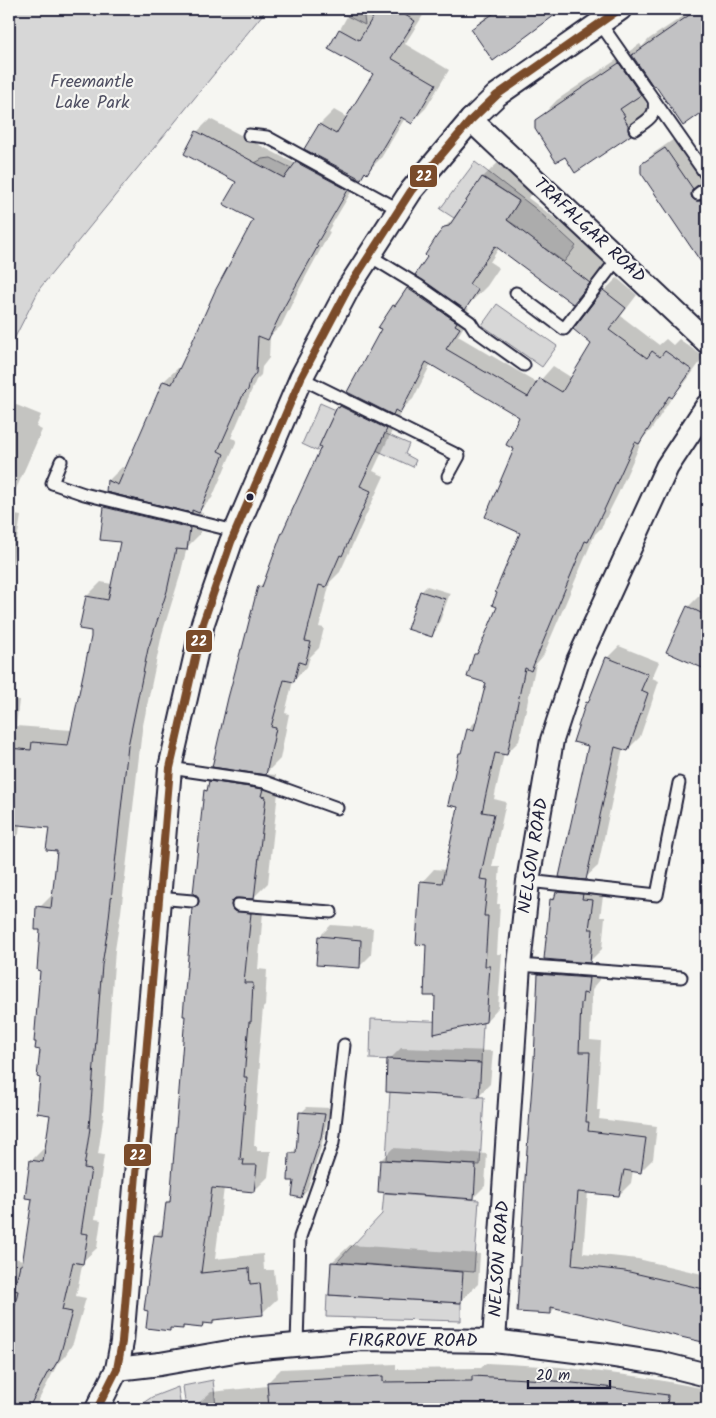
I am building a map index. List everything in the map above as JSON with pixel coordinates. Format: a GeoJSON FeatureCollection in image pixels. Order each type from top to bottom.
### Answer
{"type":"FeatureCollection","features":[{"type":"Feature","properties":{"kind":"street"},"geometry":{"type":"LineString","coordinates":[[97,1409],[117,1369],[122,1342],[170,768],[203,623],[235,531],[301,378],[349,287],[398,209],[470,120],[497,95],[620,9]]}},
{"type":"Feature","properties":{"kind":"street","name":"TRAFALGAR ROAD"},"geometry":{"type":"LineString","coordinates":[[470,120],[707,342]]}},
{"type":"Feature","properties":{"kind":"street","name":"NELSON ROAD"},"geometry":{"type":"LineString","coordinates":[[494,1341],[519,965],[528,881],[552,740],[578,661],[667,467],[707,406]]}},
{"type":"Feature","properties":{"kind":"street","name":"FIRGROVE ROAD"},"geometry":{"type":"LineString","coordinates":[[117,1369],[160,1364],[240,1350],[362,1339],[494,1341],[659,1363],[707,1375]]}},
{"type":"Feature","properties":{"kind":"lane"},"geometry":{"type":"LineString","coordinates":[[600,23],[707,176]]}},
{"type":"Feature","properties":{"kind":"lane"},"geometry":{"type":"LineString","coordinates":[[635,129],[652,116],[656,109],[654,100]]}},
{"type":"Feature","properties":{"kind":"lane"},"geometry":{"type":"LineString","coordinates":[[249,135],[267,137],[398,209]]}},
{"type":"Feature","properties":{"kind":"lane"},"geometry":{"type":"LineString","coordinates":[[370,256],[419,286],[470,322],[475,330],[524,365]]}},
{"type":"Feature","properties":{"kind":"lane"},"geometry":{"type":"LineString","coordinates":[[516,293],[564,329],[618,258]]}},
{"type":"Feature","properties":{"kind":"lane"},"geometry":{"type":"LineString","coordinates":[[301,378],[458,456],[448,476]]}},
{"type":"Feature","properties":{"kind":"lane"},"geometry":{"type":"LineString","coordinates":[[62,461],[52,482],[84,494],[235,531]]}},
{"type":"Feature","properties":{"kind":"lane"},"geometry":{"type":"LineString","coordinates":[[170,768],[265,782],[337,808]]}},
{"type":"Feature","properties":{"kind":"lane"},"geometry":{"type":"LineString","coordinates":[[528,881],[657,895],[679,783]]}},
{"type":"Feature","properties":{"kind":"lane"},"geometry":{"type":"LineString","coordinates":[[158,898],[192,901]]}},
{"type":"Feature","properties":{"kind":"lane"},"geometry":{"type":"LineString","coordinates":[[238,905],[331,912]]}},
{"type":"Feature","properties":{"kind":"lane"},"geometry":{"type":"LineString","coordinates":[[519,965],[681,977]]}},
{"type":"Feature","properties":{"kind":"lane"},"geometry":{"type":"LineString","coordinates":[[297,1345],[300,1236],[333,1142],[344,1045]]}},
{"type":"Feature","properties":{"kind":"green space","name":"Freemantle Lake Park"},"geometry":{"type":"Polygon","coordinates":[[[9,9],[267,9],[40,288],[9,349],[9,9]]]}},
{"type":"Feature","properties":{"kind":"green space"},"geometry":{"type":"Polygon","coordinates":[[[333,9],[363,9],[365,25],[333,9]]]}},
{"type":"Feature","properties":{"kind":"green space"},"geometry":{"type":"Polygon","coordinates":[[[271,158],[291,168],[282,183],[255,163],[262,159],[271,158]]]}},
{"type":"Feature","properties":{"kind":"green space"},"geometry":{"type":"Polygon","coordinates":[[[475,162],[536,209],[576,246],[564,262],[536,242],[528,252],[518,227],[507,220],[519,201],[483,177],[454,218],[440,209],[475,162]]]}},
{"type":"Feature","properties":{"kind":"green space"},"geometry":{"type":"Polygon","coordinates":[[[497,304],[557,346],[542,367],[482,325],[497,304]]]}},
{"type":"Feature","properties":{"kind":"green space"},"geometry":{"type":"Polygon","coordinates":[[[320,403],[336,410],[317,451],[302,444],[320,403]]]}},
{"type":"Feature","properties":{"kind":"green space"},"geometry":{"type":"Polygon","coordinates":[[[384,433],[409,444],[405,454],[416,460],[413,467],[376,450],[384,433]]]}},
{"type":"Feature","properties":{"kind":"green space"},"geometry":{"type":"Polygon","coordinates":[[[371,1019],[483,1023],[481,1063],[370,1059],[371,1019]]]}},
{"type":"Feature","properties":{"kind":"green space"},"geometry":{"type":"Polygon","coordinates":[[[390,1092],[484,1097],[480,1165],[386,1160],[390,1092]]]}},
{"type":"Feature","properties":{"kind":"green space"},"geometry":{"type":"Polygon","coordinates":[[[384,1193],[479,1200],[474,1272],[337,1262],[382,1214],[384,1193]]]}},
{"type":"Feature","properties":{"kind":"green space"},"geometry":{"type":"Polygon","coordinates":[[[327,1295],[461,1303],[461,1321],[326,1317],[327,1295]]]}},
{"type":"Feature","properties":{"kind":"green space"},"geometry":{"type":"Polygon","coordinates":[[[213,1380],[216,1406],[186,1409],[183,1386],[213,1380]]]}},
{"type":"Feature","properties":{"kind":"green space"},"geometry":{"type":"Polygon","coordinates":[[[178,1387],[181,1409],[134,1409],[152,1397],[178,1387]]]}},
{"type":"Feature","properties":{"kind":"building"},"geometry":{"type":"Polygon","coordinates":[[[378,9],[395,9],[415,21],[391,58],[436,84],[412,124],[401,117],[367,174],[365,172],[361,179],[304,149],[319,124],[336,134],[373,74],[328,49],[339,29],[359,40],[378,9]]]}},
{"type":"Feature","properties":{"kind":"building"},"geometry":{"type":"Polygon","coordinates":[[[500,9],[563,9],[493,61],[471,29],[500,9]]]}},
{"type":"Feature","properties":{"kind":"building"},"geometry":{"type":"Polygon","coordinates":[[[698,9],[707,9],[707,109],[683,126],[632,55],[698,9]]]}},
{"type":"Feature","properties":{"kind":"building"},"geometry":{"type":"Polygon","coordinates":[[[619,63],[641,95],[620,109],[625,116],[623,117],[631,135],[575,173],[565,157],[556,162],[535,129],[535,120],[619,63]]]}},
{"type":"Feature","properties":{"kind":"building"},"geometry":{"type":"Polygon","coordinates":[[[196,131],[284,178],[296,162],[348,190],[316,245],[318,246],[268,340],[258,336],[256,373],[250,381],[248,390],[243,395],[218,451],[224,454],[199,513],[192,510],[192,513],[106,492],[107,480],[118,485],[163,381],[172,384],[215,291],[253,220],[223,204],[236,182],[184,154],[196,131]]]}},
{"type":"Feature","properties":{"kind":"building"},"geometry":{"type":"Polygon","coordinates":[[[665,148],[693,189],[692,198],[696,201],[701,201],[707,210],[707,271],[641,173],[641,164],[665,148]]]}},
{"type":"Feature","properties":{"kind":"building"},"geometry":{"type":"Polygon","coordinates":[[[482,177],[519,201],[507,220],[590,283],[573,304],[495,246],[469,284],[478,290],[465,310],[415,275],[427,257],[425,255],[437,236],[444,227],[449,226],[482,177]]]}},
{"type":"Feature","properties":{"kind":"building"},"geometry":{"type":"Polygon","coordinates":[[[407,288],[457,322],[455,325],[460,328],[446,349],[528,397],[539,378],[562,392],[591,344],[573,329],[603,290],[626,308],[609,330],[647,358],[652,351],[660,357],[665,351],[692,370],[672,398],[669,396],[639,444],[635,442],[588,542],[585,541],[531,671],[525,668],[507,755],[495,753],[482,812],[494,814],[480,879],[488,880],[484,916],[488,916],[485,966],[490,966],[486,1022],[434,1034],[435,996],[424,996],[426,945],[416,944],[420,881],[442,883],[458,807],[448,805],[459,753],[461,753],[467,729],[474,730],[486,683],[467,677],[474,654],[477,654],[497,607],[492,605],[497,593],[495,592],[520,533],[485,517],[514,449],[506,445],[519,417],[426,362],[400,413],[395,410],[393,415],[347,392],[381,329],[378,328],[407,288]]]}},
{"type":"Feature","properties":{"kind":"building"},"geometry":{"type":"Polygon","coordinates":[[[340,406],[387,429],[360,486],[371,491],[326,587],[319,585],[305,641],[311,642],[305,664],[299,662],[294,682],[284,680],[271,727],[276,728],[266,775],[212,767],[258,586],[262,587],[281,535],[321,447],[319,446],[337,407],[339,408],[340,406]]]}},
{"type":"Feature","properties":{"kind":"building"},"geometry":{"type":"Polygon","coordinates":[[[104,507],[190,528],[187,550],[176,549],[167,591],[148,649],[128,746],[102,965],[90,1128],[84,1168],[91,1169],[81,1233],[88,1234],[83,1264],[73,1262],[62,1310],[72,1312],[59,1359],[51,1372],[49,1370],[28,1409],[9,1409],[9,1330],[18,1291],[14,1290],[20,1265],[22,1265],[32,1199],[25,1198],[30,1160],[43,1162],[50,1115],[37,1113],[40,1078],[37,1077],[40,1050],[35,1049],[36,1042],[34,1042],[40,971],[37,970],[40,930],[35,930],[36,906],[51,908],[57,851],[46,850],[49,828],[9,824],[9,748],[31,750],[32,742],[68,745],[91,637],[91,631],[79,629],[86,596],[108,600],[120,542],[100,540],[104,507]]]}},
{"type":"Feature","properties":{"kind":"building"},"geometry":{"type":"Polygon","coordinates":[[[420,591],[445,599],[432,637],[407,629],[420,591]]]}},
{"type":"Feature","properties":{"kind":"building"},"geometry":{"type":"Polygon","coordinates":[[[687,606],[707,616],[707,670],[666,652],[687,606]]]}},
{"type":"Feature","properties":{"kind":"building"},"geometry":{"type":"Polygon","coordinates":[[[606,657],[648,674],[641,690],[648,693],[628,751],[615,747],[586,880],[559,877],[588,746],[573,742],[586,702],[588,703],[606,657]]]}},
{"type":"Feature","properties":{"kind":"building"},"geometry":{"type":"Polygon","coordinates":[[[209,781],[263,789],[261,796],[266,797],[254,899],[235,898],[231,905],[234,911],[251,913],[244,983],[253,983],[251,1022],[249,1022],[244,1077],[247,1077],[240,1160],[244,1160],[243,1165],[257,1165],[254,1192],[212,1188],[201,1273],[249,1268],[250,1284],[260,1283],[263,1315],[213,1320],[213,1324],[203,1323],[202,1328],[183,1326],[183,1329],[170,1328],[170,1331],[146,1328],[148,1311],[144,1310],[154,1235],[162,1236],[166,1202],[170,1202],[192,908],[198,906],[199,901],[197,895],[193,894],[204,790],[207,791],[209,781]]]}},
{"type":"Feature","properties":{"kind":"building"},"geometry":{"type":"Polygon","coordinates":[[[556,892],[583,894],[582,899],[593,900],[589,929],[593,929],[590,963],[544,959],[550,899],[554,900],[556,892]]]}},
{"type":"Feature","properties":{"kind":"building"},"geometry":{"type":"Polygon","coordinates":[[[318,936],[361,940],[360,968],[316,965],[318,936]]]}},
{"type":"Feature","properties":{"kind":"building"},"geometry":{"type":"Polygon","coordinates":[[[538,974],[589,978],[587,994],[583,993],[581,1003],[579,1052],[590,1052],[586,1122],[589,1122],[588,1131],[646,1138],[641,1173],[624,1170],[619,1196],[578,1192],[572,1265],[625,1271],[704,1289],[703,1295],[707,1297],[707,1343],[551,1307],[551,1314],[517,1312],[538,974]]]}},
{"type":"Feature","properties":{"kind":"building"},"geometry":{"type":"Polygon","coordinates":[[[387,1059],[481,1063],[479,1097],[386,1092],[387,1059]]]}},
{"type":"Feature","properties":{"kind":"building"},"geometry":{"type":"Polygon","coordinates":[[[299,1112],[325,1114],[321,1137],[301,1198],[292,1196],[294,1181],[288,1181],[289,1153],[296,1153],[299,1112]]]}},
{"type":"Feature","properties":{"kind":"building"},"geometry":{"type":"Polygon","coordinates":[[[380,1160],[476,1165],[474,1199],[378,1192],[380,1160]]]}},
{"type":"Feature","properties":{"kind":"building"},"geometry":{"type":"Polygon","coordinates":[[[331,1262],[463,1272],[461,1303],[329,1295],[331,1262]]]}},
{"type":"Feature","properties":{"kind":"building"},"geometry":{"type":"Polygon","coordinates":[[[383,1376],[383,1382],[472,1381],[472,1376],[582,1384],[668,1395],[667,1409],[317,1409],[317,1407],[269,1409],[267,1382],[383,1376]]]}},
{"type":"Feature","properties":{"kind":"transit line","name":"22"},"geometry":{"type":"LineString","coordinates":[[97,1409],[117,1369],[122,1342],[170,768],[203,623],[231,542],[301,378],[349,287],[411,191],[471,120],[497,95],[620,9]]}}]}
